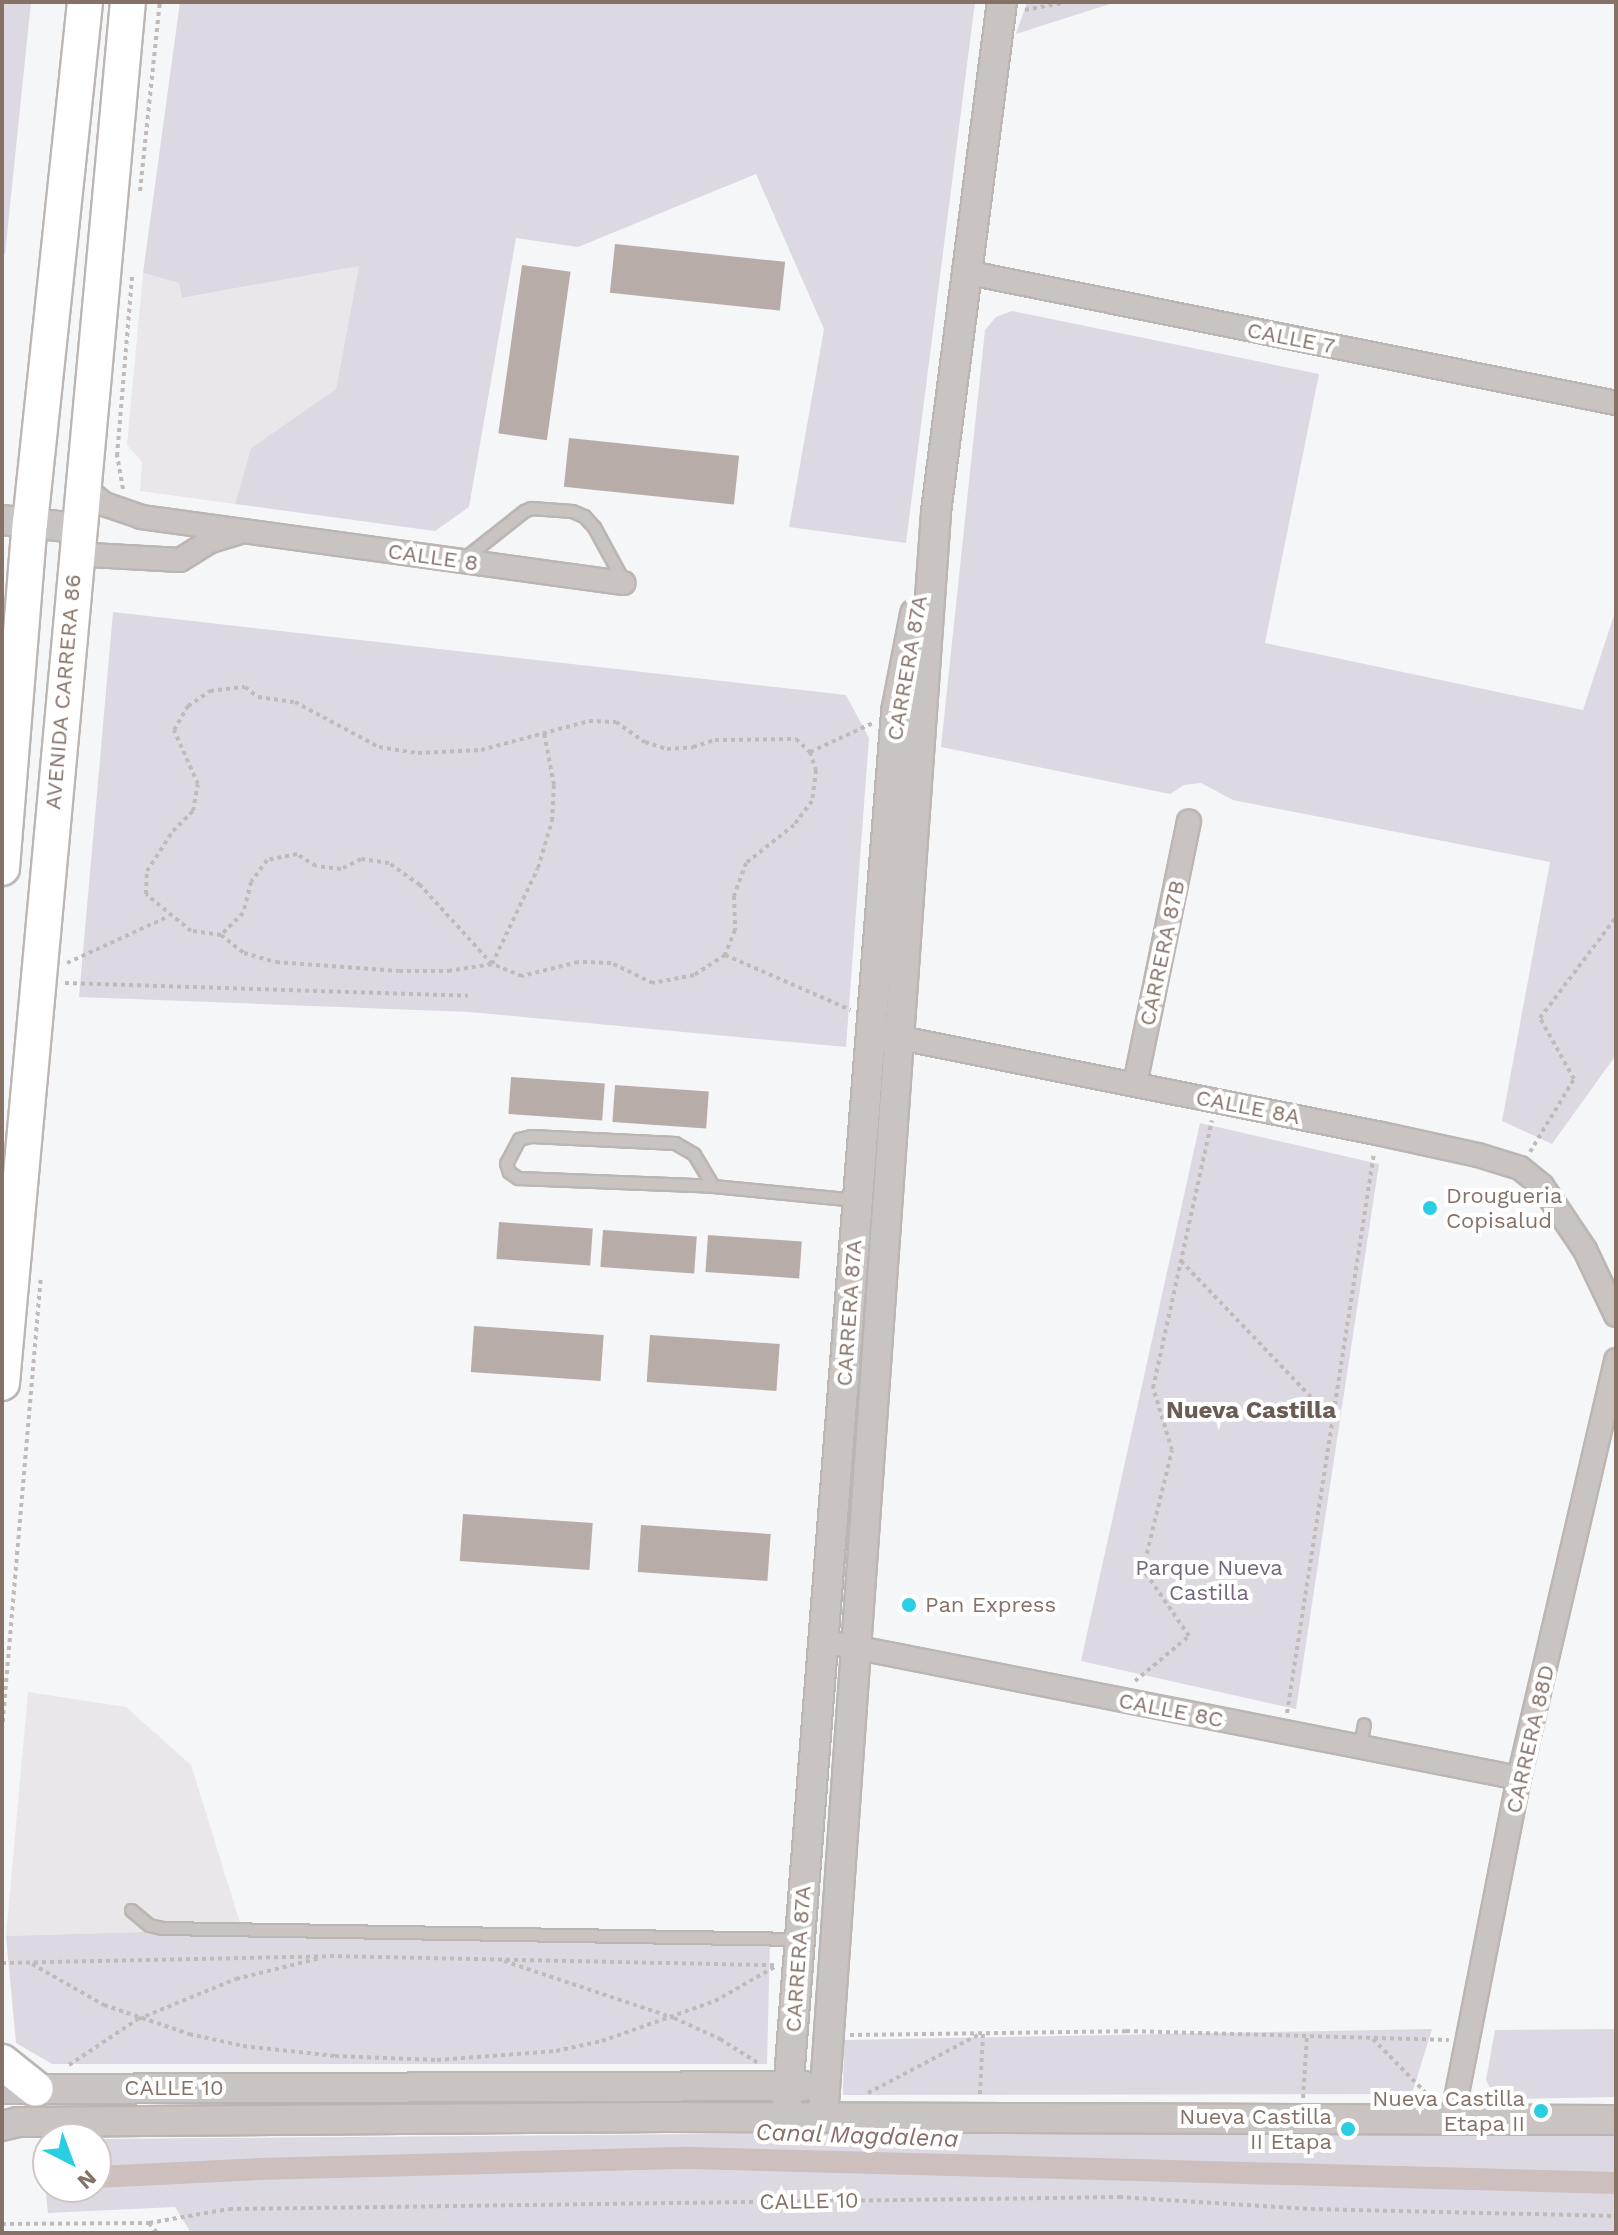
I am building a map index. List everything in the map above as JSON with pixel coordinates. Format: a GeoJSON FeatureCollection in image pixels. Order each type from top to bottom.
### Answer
{"type":"FeatureCollection","features":[{"type":"Feature","properties":{"kind":"main road","name":"AVENIDA CARRERA 86"},"geometry":{"type":"LineString","coordinates":[[2,868],[16,521],[85,2]]}},
{"type":"Feature","properties":{"kind":"main road","name":"AVENIDA CARRERA 86"},"geometry":{"type":"LineString","coordinates":[[2,1383],[81,485],[128,2]]}},
{"type":"Feature","properties":{"kind":"main road"},"geometry":{"type":"LineString","coordinates":[[2,2062],[36,2089]]}},
{"type":"Feature","properties":{"kind":"street","name":"CARRERA 87A"},"geometry":{"type":"LineString","coordinates":[[823,2117],[936,512],[1002,7]]}},
{"type":"Feature","properties":{"kind":"street","name":"CALLE 7"},"geometry":{"type":"LineString","coordinates":[[965,272],[1616,403]]}},
{"type":"Feature","properties":{"kind":"street","name":"CALLE 8"},"geometry":{"type":"LineString","coordinates":[[81,485],[97,500],[121,511],[242,532],[624,583]]}},
{"type":"Feature","properties":{"kind":"street","name":"CARRERA 87A"},"geometry":{"type":"LineString","coordinates":[[786,2117],[792,1956],[823,1641],[896,712],[936,512]]}},
{"type":"Feature","properties":{"kind":"street"},"geometry":{"type":"LineString","coordinates":[[16,521],[76,545]]}},
{"type":"Feature","properties":{"kind":"street","name":"CALLE 8"},"geometry":{"type":"LineString","coordinates":[[76,545],[91,555],[171,562],[211,541],[242,532]]}},
{"type":"Feature","properties":{"kind":"street","name":"CARRERA 87B"},"geometry":{"type":"LineString","coordinates":[[1135,1084],[1189,822]]}},
{"type":"Feature","properties":{"kind":"street","name":"CALLE 8A"},"geometry":{"type":"LineString","coordinates":[[871,1026],[901,1037],[1377,1133],[1478,1155],[1520,1168],[1542,1186],[1585,1250],[1616,1315]]}},
{"type":"Feature","properties":{"kind":"street","name":"CARRERA 88D"},"geometry":{"type":"LineString","coordinates":[[1452,2119],[1519,1778],[1616,1360]]}},
{"type":"Feature","properties":{"kind":"street","name":"CALLE 8C"},"geometry":{"type":"LineString","coordinates":[[823,1641],[1284,1732],[1362,1735],[1519,1778]]}},
{"type":"Feature","properties":{"kind":"street","name":"CALLE 10"},"geometry":{"type":"LineString","coordinates":[[2,2089],[825,2087]]}},
{"type":"Feature","properties":{"kind":"street","name":"CALLE 10"},"geometry":{"type":"LineString","coordinates":[[2,2126],[34,2122],[786,2117],[1616,2120]]}},
{"type":"Feature","properties":{"kind":"lane"},"geometry":{"type":"LineString","coordinates":[[461,561],[524,511],[531,508],[572,511],[584,516],[594,527],[624,583]]}},
{"type":"Feature","properties":{"kind":"lane"},"geometry":{"type":"LineString","coordinates":[[713,1186],[694,1154],[675,1143],[531,1136],[519,1139],[510,1149],[506,1163],[509,1172],[518,1178],[713,1186],[858,1200]]}},
{"type":"Feature","properties":{"kind":"lane"},"geometry":{"type":"LineString","coordinates":[[131,1910],[149,1925],[162,1928],[792,1956]]}},
{"type":"Feature","properties":{"kind":"path"},"geometry":{"type":"LineString","coordinates":[[139,202],[160,2]]}},
{"type":"Feature","properties":{"kind":"path"},"geometry":{"type":"LineString","coordinates":[[1002,7],[1066,2]]}},
{"type":"Feature","properties":{"kind":"path"},"geometry":{"type":"LineString","coordinates":[[121,511],[123,484],[117,456],[133,261]]}},
{"type":"Feature","properties":{"kind":"path"},"geometry":{"type":"LineString","coordinates":[[221,935],[243,913],[251,882],[267,860],[297,854],[316,866],[341,869],[361,859],[389,863],[420,885],[492,964],[522,976],[578,962],[611,963],[653,983],[694,975],[725,955],[735,930],[734,896],[746,863],[794,825],[812,801],[816,770],[810,752],[796,739],[753,737],[667,749],[645,742],[616,722],[589,721],[481,750],[418,753],[379,747],[295,702],[258,697],[245,687],[210,691],[188,706],[174,730],[198,784],[193,811],[173,831],[147,871],[146,894],[169,916],[191,931],[221,935],[244,953],[276,962],[399,971],[448,971],[492,964]]}},
{"type":"Feature","properties":{"kind":"path"},"geometry":{"type":"LineString","coordinates":[[810,752],[896,712]]}},
{"type":"Feature","properties":{"kind":"path"},"geometry":{"type":"LineString","coordinates":[[492,964],[538,868],[552,821],[554,785],[544,733]]}},
{"type":"Feature","properties":{"kind":"path"},"geometry":{"type":"LineString","coordinates":[[67,963],[169,916]]}},
{"type":"Feature","properties":{"kind":"path"},"geometry":{"type":"LineString","coordinates":[[1520,1168],[1574,1079],[1540,1018],[1616,917]]}},
{"type":"Feature","properties":{"kind":"path"},"geometry":{"type":"LineString","coordinates":[[68,947],[65,983],[468,996]]}},
{"type":"Feature","properties":{"kind":"path"},"geometry":{"type":"LineString","coordinates":[[725,955],[871,1026]]}},
{"type":"Feature","properties":{"kind":"path"},"geometry":{"type":"LineString","coordinates":[[1114,1698],[1189,1636],[1143,1569],[1172,1450],[1153,1388],[1217,1101]]}},
{"type":"Feature","properties":{"kind":"path"},"geometry":{"type":"LineString","coordinates":[[1284,1732],[1335,1421],[1377,1133]]}},
{"type":"Feature","properties":{"kind":"path"},"geometry":{"type":"LineString","coordinates":[[1181,1261],[1335,1421]]}},
{"type":"Feature","properties":{"kind":"path"},"geometry":{"type":"LineString","coordinates":[[2,1730],[42,1266]]}},
{"type":"Feature","properties":{"kind":"path"},"geometry":{"type":"LineString","coordinates":[[2,1963],[330,1956],[792,1956]]}},
{"type":"Feature","properties":{"kind":"path"},"geometry":{"type":"LineString","coordinates":[[36,2089],[138,2019],[236,1979],[330,1956]]}},
{"type":"Feature","properties":{"kind":"path"},"geometry":{"type":"LineString","coordinates":[[30,1962],[71,1989],[138,2019],[243,2046],[335,2056],[437,2060],[556,2051],[674,2018],[715,2001],[792,1956]]}},
{"type":"Feature","properties":{"kind":"path"},"geometry":{"type":"LineString","coordinates":[[497,1958],[674,2018],[745,2054],[788,2086]]}},
{"type":"Feature","properties":{"kind":"path"},"geometry":{"type":"LineString","coordinates":[[829,2035],[1126,2031],[1467,2040]]}},
{"type":"Feature","properties":{"kind":"path"},"geometry":{"type":"LineString","coordinates":[[863,2096],[983,2033]]}},
{"type":"Feature","properties":{"kind":"path"},"geometry":{"type":"LineString","coordinates":[[978,2118],[983,2033]]}},
{"type":"Feature","properties":{"kind":"path"},"geometry":{"type":"LineString","coordinates":[[1302,2119],[1307,2036]]}},
{"type":"Feature","properties":{"kind":"path"},"geometry":{"type":"LineString","coordinates":[[1371,2038],[1452,2119]]}},
{"type":"Feature","properties":{"kind":"path","name":"CALLE 10"},"geometry":{"type":"LineString","coordinates":[[2,2224],[149,2223],[229,2209],[1119,2197],[1311,2209],[1616,2216]]}},
{"type":"Feature","properties":{"kind":"path"},"geometry":{"type":"LineString","coordinates":[[149,2223],[157,2233]]}},
{"type":"Feature","properties":{"kind":"shaded area"},"geometry":{"type":"Polygon","coordinates":[[[359,266],[336,389],[251,448],[235,504],[140,491],[142,462],[127,445],[143,273],[179,283],[183,298],[359,266]]]}},
{"type":"Feature","properties":{"kind":"shaded area"},"geometry":{"type":"Polygon","coordinates":[[[28,1692],[126,1707],[191,1765],[242,1929],[6,1936],[28,1692]]]}},
{"type":"Feature","properties":{"kind":"green space"},"geometry":{"type":"Polygon","coordinates":[[[2,2],[31,2],[5,254],[2,254],[2,2]]]}},
{"type":"Feature","properties":{"kind":"green space"},"geometry":{"type":"Polygon","coordinates":[[[180,2],[975,2],[906,543],[789,527],[824,329],[756,174],[578,247],[516,238],[469,507],[435,531],[235,504],[251,448],[336,389],[359,266],[182,298],[179,283],[143,273],[180,2]]]}},
{"type":"Feature","properties":{"kind":"green space"},"geometry":{"type":"Polygon","coordinates":[[[1027,2],[1116,2],[1016,34],[1027,2]]]}},
{"type":"Feature","properties":{"kind":"green space"},"geometry":{"type":"Polygon","coordinates":[[[1012,311],[1319,374],[1265,643],[1583,710],[1616,609],[1616,1055],[1552,1144],[1502,1121],[1550,862],[1233,800],[1201,783],[1184,785],[1170,794],[941,747],[985,330],[996,317],[1012,311]]]}},
{"type":"Feature","properties":{"kind":"green space"},"geometry":{"type":"Polygon","coordinates":[[[113,612],[846,695],[869,738],[846,1047],[469,1012],[79,997],[113,612]]]}},
{"type":"Feature","properties":{"kind":"green space","name":"Parque Nueva Castilla"},"geometry":{"type":"Polygon","coordinates":[[[1200,1123],[1379,1164],[1296,1709],[1081,1661],[1200,1123]]]}},
{"type":"Feature","properties":{"kind":"green space"},"geometry":{"type":"Polygon","coordinates":[[[242,1929],[770,1943],[767,2064],[52,2064],[16,2043],[6,1936],[242,1929]]]}},
{"type":"Feature","properties":{"kind":"green space"},"geometry":{"type":"Polygon","coordinates":[[[1432,2029],[1412,2094],[843,2095],[844,2040],[1432,2029]]]}},
{"type":"Feature","properties":{"kind":"green space"},"geometry":{"type":"Polygon","coordinates":[[[1616,2029],[1616,2097],[1506,2099],[1492,2092],[1486,2080],[1495,2030],[1616,2029]]]}},
{"type":"Feature","properties":{"kind":"green space"},"geometry":{"type":"Polygon","coordinates":[[[833,2133],[1616,2135],[1616,2233],[191,2233],[175,2207],[48,2213],[47,2203],[112,2203],[112,2139],[833,2133]]]}},
{"type":"Feature","properties":{"kind":"building"},"geometry":{"type":"Polygon","coordinates":[[[615,244],[785,262],[780,311],[610,293],[615,244]]]}},
{"type":"Feature","properties":{"kind":"building"},"geometry":{"type":"Polygon","coordinates":[[[522,265],[571,272],[547,440],[498,433],[522,265]]]}},
{"type":"Feature","properties":{"kind":"building"},"geometry":{"type":"Polygon","coordinates":[[[569,438],[739,456],[734,505],[564,487],[569,438]]]}},
{"type":"Feature","properties":{"kind":"building"},"geometry":{"type":"Polygon","coordinates":[[[511,1077],[605,1084],[602,1120],[508,1114],[511,1077]]]}},
{"type":"Feature","properties":{"kind":"building"},"geometry":{"type":"Polygon","coordinates":[[[615,1085],[709,1092],[706,1128],[612,1122],[615,1085]]]}},
{"type":"Feature","properties":{"kind":"building"},"geometry":{"type":"Polygon","coordinates":[[[499,1222],[593,1229],[590,1265],[496,1259],[499,1222]]]}},
{"type":"Feature","properties":{"kind":"building"},"geometry":{"type":"Polygon","coordinates":[[[603,1230],[697,1237],[694,1273],[600,1267],[603,1230]]]}},
{"type":"Feature","properties":{"kind":"building"},"geometry":{"type":"Polygon","coordinates":[[[708,1235],[802,1242],[799,1278],[705,1272],[708,1235]]]}},
{"type":"Feature","properties":{"kind":"building"},"geometry":{"type":"Polygon","coordinates":[[[474,1326],[604,1335],[600,1381],[471,1372],[474,1326]]]}},
{"type":"Feature","properties":{"kind":"building"},"geometry":{"type":"Polygon","coordinates":[[[650,1335],[780,1344],[776,1391],[647,1382],[650,1335]]]}},
{"type":"Feature","properties":{"kind":"building"},"geometry":{"type":"Polygon","coordinates":[[[463,1514],[593,1523],[589,1570],[460,1561],[463,1514]]]}},
{"type":"Feature","properties":{"kind":"building"},"geometry":{"type":"Polygon","coordinates":[[[641,1525],[771,1534],[767,1581],[638,1572],[641,1525]]]}},
{"type":"Feature","properties":{"kind":"waterway","name":"Canal Magdalena"},"geometry":{"type":"LineString","coordinates":[[112,2176],[258,2169],[689,2158],[1616,2183]]}},
{"type":"Feature","properties":{"kind":"place","name":"Drougueria Copisalud"},"geometry":{"type":"Point","coordinates":[1430,1208]}},
{"type":"Feature","properties":{"kind":"place","name":"Pan Express"},"geometry":{"type":"Point","coordinates":[909,1605]}},
{"type":"Feature","properties":{"kind":"place","name":"Nueva Castilla Etapa II"},"geometry":{"type":"Point","coordinates":[1541,2111]}},
{"type":"Feature","properties":{"kind":"place","name":"Nueva Castilla II Etapa"},"geometry":{"type":"Point","coordinates":[1348,2129]}},
{"type":"Feature","properties":{"kind":"district","name":"Nueva Castilla"},"geometry":{"type":"Point","coordinates":[1251,1411]}}]}
